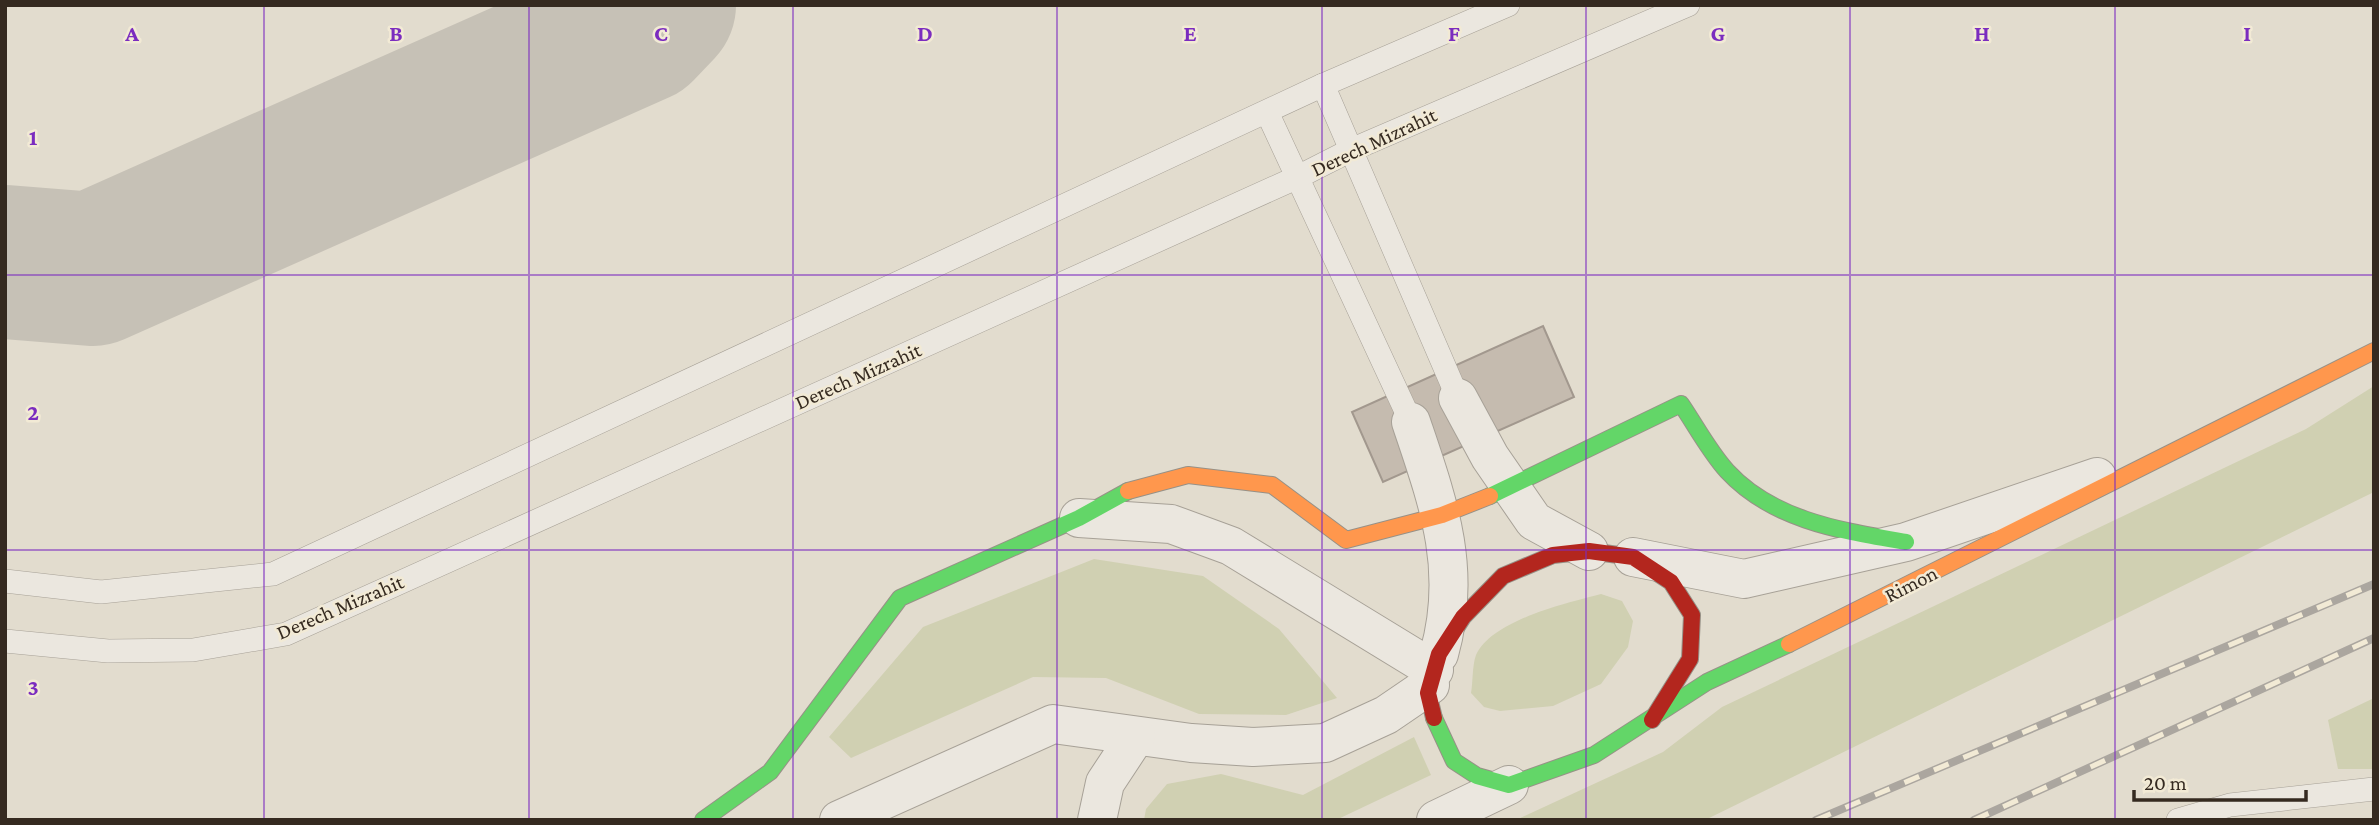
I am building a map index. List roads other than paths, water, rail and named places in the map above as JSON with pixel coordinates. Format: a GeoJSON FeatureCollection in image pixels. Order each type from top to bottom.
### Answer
{"type":"FeatureCollection","features":[{"type":"Feature","properties":{"kind":"street","name":"Rimon"},"geometry":{"type":"LineString","coordinates":[[1652,720],[1707,682],[1837,622],[2374,351]]}},
{"type":"Feature","properties":{"kind":"street"},"geometry":{"type":"LineString","coordinates":[[1458,398],[1490,457],[1534,521],[1589,551]]}},
{"type":"Feature","properties":{"kind":"street"},"geometry":{"type":"LineString","coordinates":[[703,820],[770,772],[900,598],[1079,518],[1135,487],[1188,475],[1272,485],[1346,540],[1442,515],[1511,488],[1681,404],[1733,478],[1782,514],[1843,531],[1906,542]]}},
{"type":"Feature","properties":{"kind":"street"},"geometry":{"type":"LineString","coordinates":[[1411,422],[1442,515],[1447,539],[1446,631],[1428,693],[1436,727],[1454,761],[1477,776],[1509,785]]}},
{"type":"Feature","properties":{"kind":"street","name":"Rimon"},"geometry":{"type":"LineString","coordinates":[[1633,557],[1744,579],[1906,542],[2172,452]]}},
{"type":"Feature","properties":{"kind":"street"},"geometry":{"type":"LineString","coordinates":[[1079,518],[1171,524],[1231,546],[1434,670]]}},
{"type":"Feature","properties":{"kind":"street"},"geometry":{"type":"LineString","coordinates":[[839,820],[1053,724],[1136,736],[1252,747],[1325,743],[1386,715],[1434,670],[1463,617],[1503,576],[1553,555],[1589,551],[1633,557],[1671,582],[1692,615],[1690,659],[1652,720],[1594,755],[1509,785],[1436,820]]}},
{"type":"Feature","properties":{"kind":"street"},"geometry":{"type":"LineString","coordinates":[[1097,820],[1105,783],[1136,736]]}},
{"type":"Feature","properties":{"kind":"lane"},"geometry":{"type":"LineString","coordinates":[[5,581],[101,592],[273,574],[1323,85],[1508,5]]}},
{"type":"Feature","properties":{"kind":"lane","name":"Derech Mizrahit"},"geometry":{"type":"LineString","coordinates":[[5,641],[107,651],[193,650],[286,634],[1298,177],[1351,150],[1688,5]]}},
{"type":"Feature","properties":{"kind":"lane"},"geometry":{"type":"LineString","coordinates":[[1323,85],[1458,398]]}},
{"type":"Feature","properties":{"kind":"lane"},"geometry":{"type":"LineString","coordinates":[[1268,112],[1411,422]]}},
{"type":"Feature","properties":{"kind":"lane"},"geometry":{"type":"LineString","coordinates":[[2178,820],[2230,805],[2374,789]]}},
{"type":"Feature","properties":{"kind":"railway"},"geometry":{"type":"LineString","coordinates":[[1816,820],[2374,584]]}},
{"type":"Feature","properties":{"kind":"railway"},"geometry":{"type":"LineString","coordinates":[[1974,820],[2374,638]]}}]}
